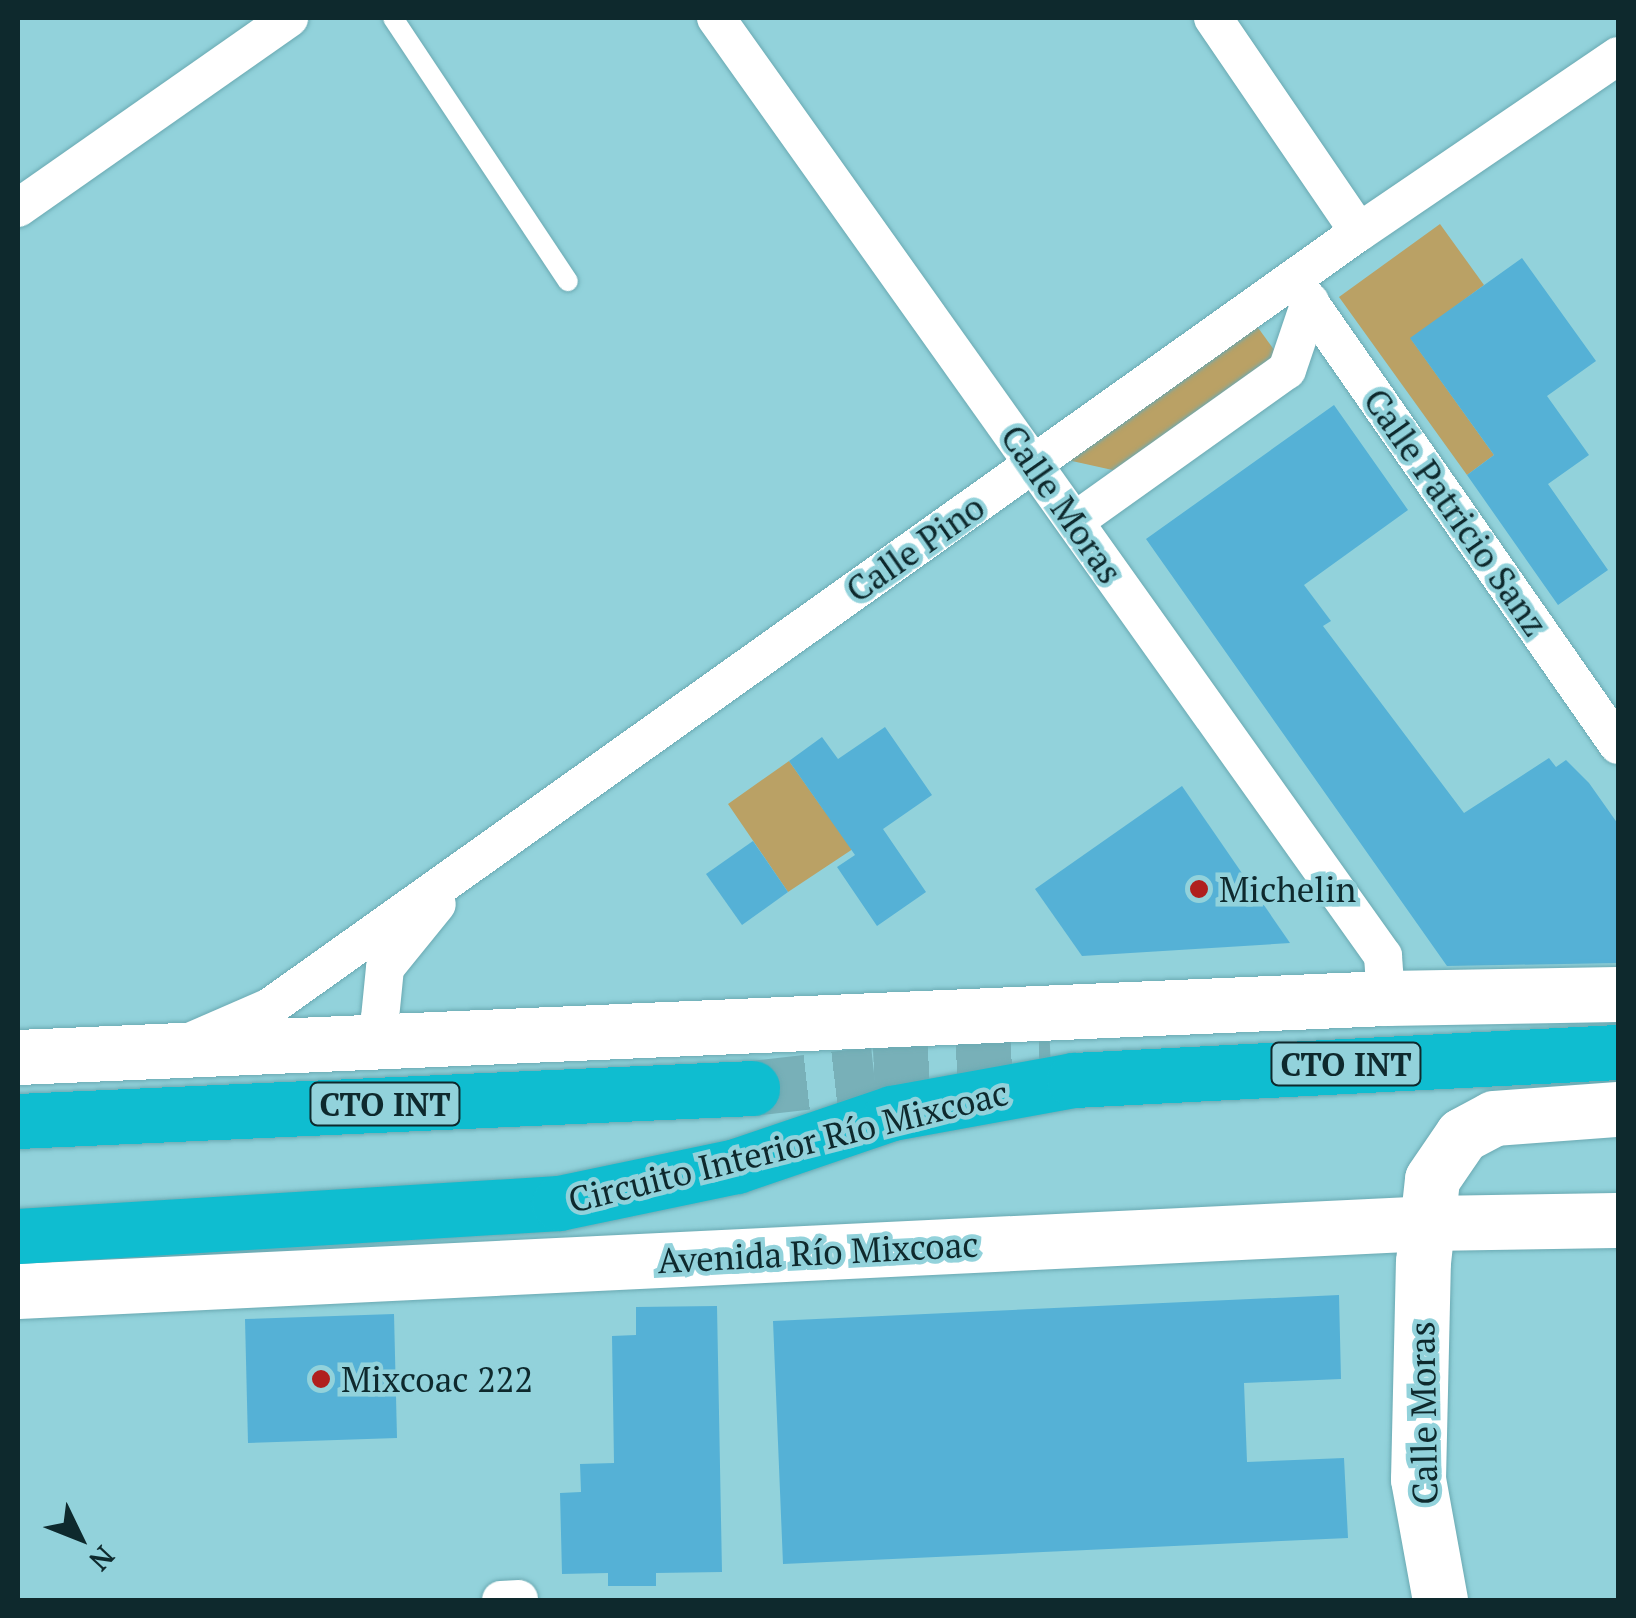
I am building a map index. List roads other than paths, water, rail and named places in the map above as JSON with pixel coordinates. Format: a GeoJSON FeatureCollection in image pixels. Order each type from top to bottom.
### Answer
{"type":"FeatureCollection","features":[{"type":"Feature","properties":{"kind":"highway","name":"Circuito Interior Río Mixcoac"},"geometry":{"type":"LineString","coordinates":[[18,1236],[560,1203],[736,1166],[892,1113],[1074,1080],[1618,1052]]}},
{"type":"Feature","properties":{"kind":"highway","name":"Circuito Interior Río Mixcoac"},"geometry":{"type":"LineString","coordinates":[[18,1121],[752,1088]]}},
{"type":"Feature","properties":{"kind":"main road","name":"CTO INT"},"geometry":{"type":"LineString","coordinates":[[18,1057],[1386,998],[1618,994]]}},
{"type":"Feature","properties":{"kind":"main road","name":"Calle Moras"},"geometry":{"type":"LineString","coordinates":[[1440,1600],[1418,1480],[1426,1223],[1436,1171],[1468,1130],[1511,1113],[1618,1108]]}},
{"type":"Feature","properties":{"kind":"main road","name":"Avenida Río Mixcoac"},"geometry":{"type":"LineString","coordinates":[[18,1291],[1426,1223],[1618,1220]]}},
{"type":"Feature","properties":{"kind":"street"},"geometry":{"type":"LineString","coordinates":[[18,208],[289,18]]}},
{"type":"Feature","properties":{"kind":"street","name":"Calle Moras"},"geometry":{"type":"LineString","coordinates":[[716,18],[1383,956],[1386,998]]}},
{"type":"Feature","properties":{"kind":"street"},"geometry":{"type":"LineString","coordinates":[[1212,18],[1359,232]]}},
{"type":"Feature","properties":{"kind":"street","name":"Calle Pino"},"geometry":{"type":"LineString","coordinates":[[172,1050],[270,1006],[1034,464],[1302,290],[1359,232],[1618,56]]}},
{"type":"Feature","properties":{"kind":"street"},"geometry":{"type":"LineString","coordinates":[[1075,521],[1287,370],[1302,290]]}},
{"type":"Feature","properties":{"kind":"street","name":"Calle Patricio Sanz"},"geometry":{"type":"LineString","coordinates":[[1302,290],[1618,745]]}},
{"type":"Feature","properties":{"kind":"street","name":"Calle Pino"},"geometry":{"type":"LineString","coordinates":[[389,1040],[380,1018],[386,968],[472,864]]}},
{"type":"Feature","properties":{"kind":"lane"},"geometry":{"type":"LineString","coordinates":[[393,18],[568,281]]}},
{"type":"Feature","properties":{"kind":"tunnel"},"geometry":{"type":"LineString","coordinates":[[752,1088],[874,1074],[1051,1067]]}},
{"type":"Feature","properties":{"kind":"place","name":"Michelin"},"geometry":{"type":"Point","coordinates":[1199,889]}},
{"type":"Feature","properties":{"kind":"place","name":"Mixcoac 222"},"geometry":{"type":"Point","coordinates":[321,1379]}}]}
